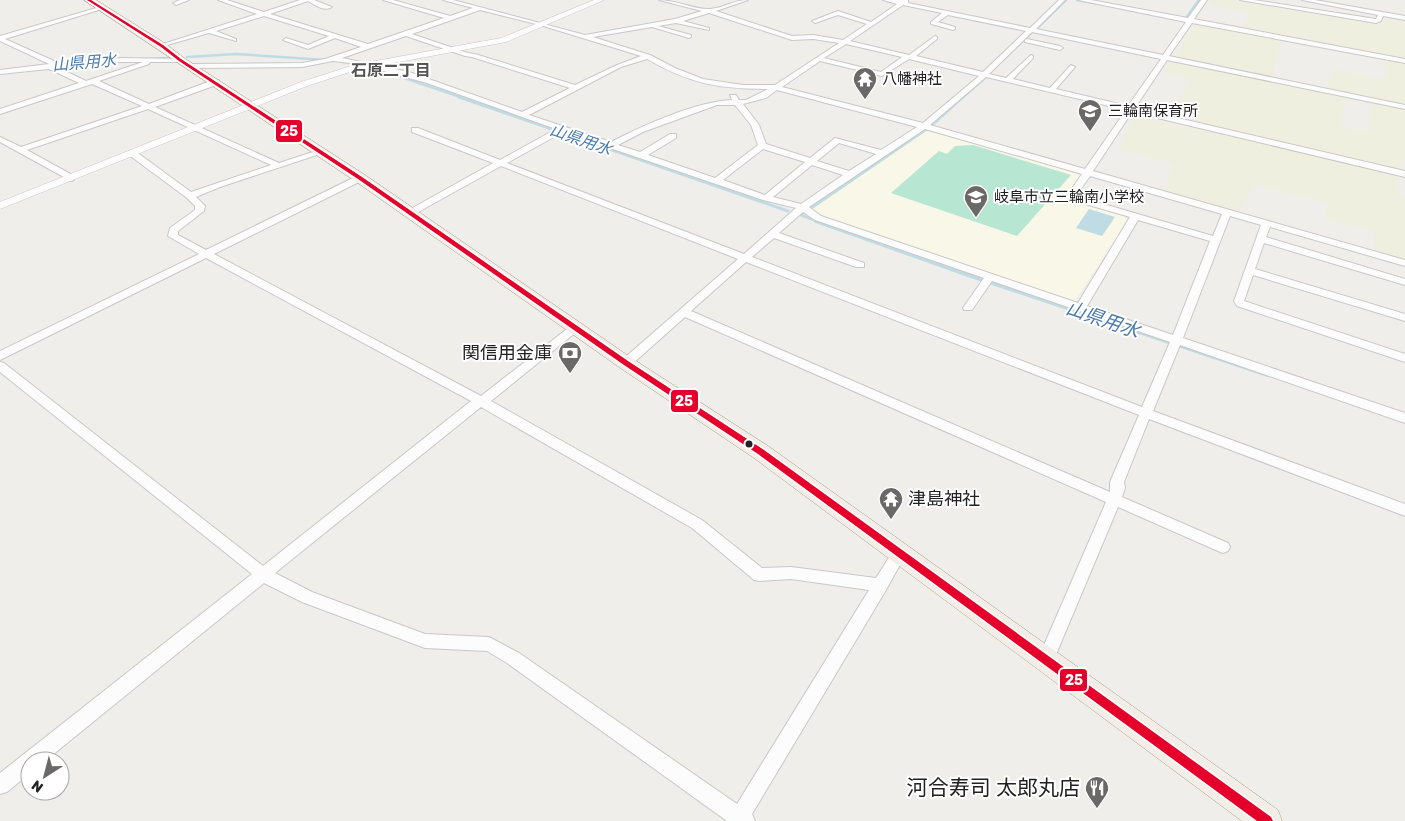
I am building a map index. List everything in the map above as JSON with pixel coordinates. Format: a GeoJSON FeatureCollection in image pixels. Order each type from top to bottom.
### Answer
{"type":"FeatureCollection","features":[{"type":"Feature","properties":{"kind":"main road"},"geometry":{"type":"LineString","coordinates":[[98,3],[169,58],[216,82],[322,152],[626,363],[761,452],[1267,821]]}},
{"type":"Feature","properties":{"kind":"street"},"geometry":{"type":"LineString","coordinates":[[176,3],[186,0]]}},
{"type":"Feature","properties":{"kind":"street"},"geometry":{"type":"LineString","coordinates":[[222,0],[369,47]]}},
{"type":"Feature","properties":{"kind":"street"},"geometry":{"type":"LineString","coordinates":[[0,112],[169,58],[210,31],[302,0],[321,6],[329,6]]}},
{"type":"Feature","properties":{"kind":"street"},"geometry":{"type":"LineString","coordinates":[[386,0],[449,18]]}},
{"type":"Feature","properties":{"kind":"street"},"geometry":{"type":"LineString","coordinates":[[446,0],[542,24],[648,56],[672,70],[712,84],[728,92],[737,102],[755,125],[762,146]]}},
{"type":"Feature","properties":{"kind":"street"},"geometry":{"type":"LineString","coordinates":[[0,206],[323,78],[374,64],[502,40],[600,0]]}},
{"type":"Feature","properties":{"kind":"street"},"geometry":{"type":"LineString","coordinates":[[662,0],[710,11],[792,38],[813,38],[846,42],[1405,174]]}},
{"type":"Feature","properties":{"kind":"street"},"geometry":{"type":"LineString","coordinates":[[583,37],[676,21],[745,0]]}},
{"type":"Feature","properties":{"kind":"street"},"geometry":{"type":"LineString","coordinates":[[886,0],[905,2],[1031,30],[1405,107]]}},
{"type":"Feature","properties":{"kind":"street"},"geometry":{"type":"LineString","coordinates":[[626,363],[803,207],[924,126],[984,75],[1062,0]]}},
{"type":"Feature","properties":{"kind":"street"},"geometry":{"type":"LineString","coordinates":[[1081,0],[1405,61]]}},
{"type":"Feature","properties":{"kind":"street"},"geometry":{"type":"LineString","coordinates":[[1204,0],[1071,197],[1216,240]]}},
{"type":"Feature","properties":{"kind":"street"},"geometry":{"type":"LineString","coordinates":[[1243,0],[1376,20],[1379,20],[1381,14]]}},
{"type":"Feature","properties":{"kind":"street"},"geometry":{"type":"LineString","coordinates":[[1305,0],[1405,18]]}},
{"type":"Feature","properties":{"kind":"street"},"geometry":{"type":"LineString","coordinates":[[612,145],[640,130],[716,103],[747,102],[763,96],[905,2]]}},
{"type":"Feature","properties":{"kind":"street"},"geometry":{"type":"LineString","coordinates":[[0,38],[98,3]]}},
{"type":"Feature","properties":{"kind":"street"},"geometry":{"type":"LineString","coordinates":[[0,70],[122,56],[302,65],[330,60],[480,8]]}},
{"type":"Feature","properties":{"kind":"street"},"geometry":{"type":"LineString","coordinates":[[947,12],[933,23],[953,28]]}},
{"type":"Feature","properties":{"kind":"street"},"geometry":{"type":"LineString","coordinates":[[815,21],[838,13],[872,24]]}},
{"type":"Feature","properties":{"kind":"street"},"geometry":{"type":"LineString","coordinates":[[676,21],[708,28]]}},
{"type":"Feature","properties":{"kind":"street"},"geometry":{"type":"LineString","coordinates":[[651,26],[689,36]]}},
{"type":"Feature","properties":{"kind":"street"},"geometry":{"type":"LineString","coordinates":[[210,31],[234,40]]}},
{"type":"Feature","properties":{"kind":"street"},"geometry":{"type":"LineString","coordinates":[[407,34],[452,50],[578,88]]}},
{"type":"Feature","properties":{"kind":"street"},"geometry":{"type":"LineString","coordinates":[[1043,45],[1053,34]]}},
{"type":"Feature","properties":{"kind":"street"},"geometry":{"type":"LineString","coordinates":[[286,40],[308,47],[335,36]]}},
{"type":"Feature","properties":{"kind":"street"},"geometry":{"type":"LineString","coordinates":[[0,38],[89,82],[280,166]]}},
{"type":"Feature","properties":{"kind":"street"},"geometry":{"type":"LineString","coordinates":[[819,59],[882,74],[935,38]]}},
{"type":"Feature","properties":{"kind":"street"},"geometry":{"type":"LineString","coordinates":[[1027,41],[1060,48]]}},
{"type":"Feature","properties":{"kind":"street"},"geometry":{"type":"LineString","coordinates":[[522,115],[620,66],[648,56]]}},
{"type":"Feature","properties":{"kind":"street"},"geometry":{"type":"LineString","coordinates":[[1008,80],[1031,57]]}},
{"type":"Feature","properties":{"kind":"street"},"geometry":{"type":"LineString","coordinates":[[52,64],[169,58]]}},
{"type":"Feature","properties":{"kind":"street"},"geometry":{"type":"LineString","coordinates":[[330,60],[374,64],[402,72],[560,130],[612,145],[766,198],[803,207],[818,218],[1080,308],[1175,344],[1405,418]]}},
{"type":"Feature","properties":{"kind":"street"},"geometry":{"type":"LineString","coordinates":[[1051,91],[1071,67]]}},
{"type":"Feature","properties":{"kind":"street"},"geometry":{"type":"LineString","coordinates":[[20,150],[90,128],[216,82]]}},
{"type":"Feature","properties":{"kind":"street"},"geometry":{"type":"LineString","coordinates":[[712,84],[775,88],[924,126],[1405,263]]}},
{"type":"Feature","properties":{"kind":"street"},"geometry":{"type":"LineString","coordinates":[[415,130],[1145,413],[1405,510]]}},
{"type":"Feature","properties":{"kind":"street"},"geometry":{"type":"LineString","coordinates":[[410,213],[560,130]]}},
{"type":"Feature","properties":{"kind":"street"},"geometry":{"type":"LineString","coordinates":[[642,155],[674,136]]}},
{"type":"Feature","properties":{"kind":"street"},"geometry":{"type":"LineString","coordinates":[[0,139],[71,178]]}},
{"type":"Feature","properties":{"kind":"street"},"geometry":{"type":"LineString","coordinates":[[766,198],[838,140],[882,153]]}},
{"type":"Feature","properties":{"kind":"street"},"geometry":{"type":"LineString","coordinates":[[762,146],[850,174]]}},
{"type":"Feature","properties":{"kind":"street"},"geometry":{"type":"LineString","coordinates":[[716,181],[762,146]]}},
{"type":"Feature","properties":{"kind":"street"},"geometry":{"type":"LineString","coordinates":[[190,196],[217,185],[322,152]]}},
{"type":"Feature","properties":{"kind":"street"},"geometry":{"type":"LineString","coordinates":[[132,153],[190,196],[200,206],[199,211],[173,230],[173,236],[482,402],[697,524],[759,575],[791,573],[881,585]]}},
{"type":"Feature","properties":{"kind":"street"},"geometry":{"type":"LineString","coordinates":[[0,356],[360,178]]}},
{"type":"Feature","properties":{"kind":"street"},"geometry":{"type":"LineString","coordinates":[[1046,659],[1114,500],[1118,488],[1117,482],[1228,212]]}},
{"type":"Feature","properties":{"kind":"street"},"geometry":{"type":"LineString","coordinates":[[1080,308],[1136,216]]}},
{"type":"Feature","properties":{"kind":"street"},"geometry":{"type":"LineString","coordinates":[[1266,224],[1239,301],[1241,304],[1405,358]]}},
{"type":"Feature","properties":{"kind":"street"},"geometry":{"type":"LineString","coordinates":[[772,234],[860,266]]}},
{"type":"Feature","properties":{"kind":"street"},"geometry":{"type":"LineString","coordinates":[[1261,239],[1405,282]]}},
{"type":"Feature","properties":{"kind":"street"},"geometry":{"type":"LineString","coordinates":[[1250,271],[1405,318]]}},
{"type":"Feature","properties":{"kind":"street"},"geometry":{"type":"LineString","coordinates":[[968,308],[990,277]]}},
{"type":"Feature","properties":{"kind":"street"},"geometry":{"type":"LineString","coordinates":[[684,312],[1223,547]]}},
{"type":"Feature","properties":{"kind":"street"},"geometry":{"type":"LineString","coordinates":[[43,751],[474,405],[482,402],[576,327]]}},
{"type":"Feature","properties":{"kind":"street"},"geometry":{"type":"LineString","coordinates":[[0,366],[264,575],[307,597],[425,641],[489,644],[513,658],[741,819],[900,552]]}},
{"type":"Feature","properties":{"kind":"street"},"geometry":{"type":"LineString","coordinates":[[0,785],[20,769]]}},
{"type":"Feature","properties":{"kind":"shaded area","name":"岐阜市立三輪南小学校"},"geometry":{"type":"Polygon","coordinates":[[[929,129],[1070,170],[1080,175],[1065,198],[1124,216],[1128,220],[1073,304],[815,214],[811,209],[929,129]]]}},
{"type":"Feature","properties":{"kind":"green space"},"geometry":{"type":"Polygon","coordinates":[[[1211,0],[1231,0],[1384,25],[1388,18],[1405,21],[1405,106],[1327,89],[1332,69],[1386,79],[1387,57],[1243,31],[1249,13],[1208,5],[1211,0]]]}},
{"type":"Feature","properties":{"kind":"green space"},"geometry":{"type":"Polygon","coordinates":[[[1195,24],[1282,40],[1270,83],[1346,98],[1340,126],[1366,132],[1372,103],[1405,110],[1405,161],[1401,160],[1398,194],[1405,196],[1405,259],[1374,250],[1373,232],[1325,219],[1327,203],[1254,185],[1239,212],[1164,191],[1174,164],[1119,150],[1134,115],[1192,129],[1200,112],[1173,106],[1192,80],[1164,74],[1195,24]]]}},
{"type":"Feature","properties":{"kind":"green space"},"geometry":{"type":"Polygon","coordinates":[[[973,145],[1071,175],[1017,236],[891,193],[939,151],[947,154],[955,146],[973,145]]]}},
{"type":"Feature","properties":{"kind":"water"},"geometry":{"type":"Polygon","coordinates":[[[1089,209],[1115,217],[1102,236],[1076,228],[1089,209]]]}},
{"type":"Feature","properties":{"kind":"waterway","name":"山県用水"},"geometry":{"type":"LineString","coordinates":[[1036,29],[1066,0]]}},
{"type":"Feature","properties":{"kind":"waterway","name":"山県用水"},"geometry":{"type":"LineString","coordinates":[[1077,0],[1095,3]]}},
{"type":"Feature","properties":{"kind":"waterway","name":"山県用水"},"geometry":{"type":"LineString","coordinates":[[1185,19],[1199,0]]}},
{"type":"Feature","properties":{"kind":"waterway","name":"山県用水"},"geometry":{"type":"LineString","coordinates":[[1002,61],[1033,31]]}},
{"type":"Feature","properties":{"kind":"waterway","name":"山県用水"},"geometry":{"type":"LineString","coordinates":[[187,57],[236,54],[326,60]]}},
{"type":"Feature","properties":{"kind":"waterway","name":"山県用水"},"geometry":{"type":"LineString","coordinates":[[143,59],[169,58]]}},
{"type":"Feature","properties":{"kind":"waterway","name":"山県用水"},"geometry":{"type":"LineString","coordinates":[[378,69],[463,98]]}},
{"type":"Feature","properties":{"kind":"waterway","name":"山県用水"},"geometry":{"type":"LineString","coordinates":[[962,98],[986,77]]}},
{"type":"Feature","properties":{"kind":"waterway","name":"山県用水"},"geometry":{"type":"LineString","coordinates":[[459,97],[788,211]]}},
{"type":"Feature","properties":{"kind":"waterway","name":"山県用水"},"geometry":{"type":"LineString","coordinates":[[932,125],[963,97]]}},
{"type":"Feature","properties":{"kind":"waterway","name":"山県用水"},"geometry":{"type":"LineString","coordinates":[[811,208],[928,128]]}},
{"type":"Feature","properties":{"kind":"waterway","name":"山県用水"},"geometry":{"type":"LineString","coordinates":[[801,215],[820,222]]}},
{"type":"Feature","properties":{"kind":"waterway","name":"山県用水"},"geometry":{"type":"LineString","coordinates":[[816,221],[974,277],[1268,375]]}},
{"type":"Feature","properties":{"kind":"transit line","name":"25"},"geometry":{"type":"LineString","coordinates":[[89,0],[162,46],[180,60],[360,178],[626,363],[761,452],[1267,821]]}},
{"type":"Feature","properties":{"kind":"place","name":"八幡神社"},"geometry":{"type":"Point","coordinates":[865,100]}},
{"type":"Feature","properties":{"kind":"place","name":"三輪南保育所"},"geometry":{"type":"Point","coordinates":[1090,132]}},
{"type":"Feature","properties":{"kind":"place","name":"岐阜市立三輪南小学校"},"geometry":{"type":"Point","coordinates":[976,218]}},
{"type":"Feature","properties":{"kind":"place","name":"関信用金庫"},"geometry":{"type":"Point","coordinates":[570,374]}},
{"type":"Feature","properties":{"kind":"place","name":"津島神社"},"geometry":{"type":"Point","coordinates":[891,520]}},
{"type":"Feature","properties":{"kind":"place","name":"河合寿司 太郎丸店"},"geometry":{"type":"Point","coordinates":[1097,809]}},
{"type":"Feature","properties":{"kind":"district","name":"石原二丁目"},"geometry":{"type":"Point","coordinates":[391,70]}}]}
